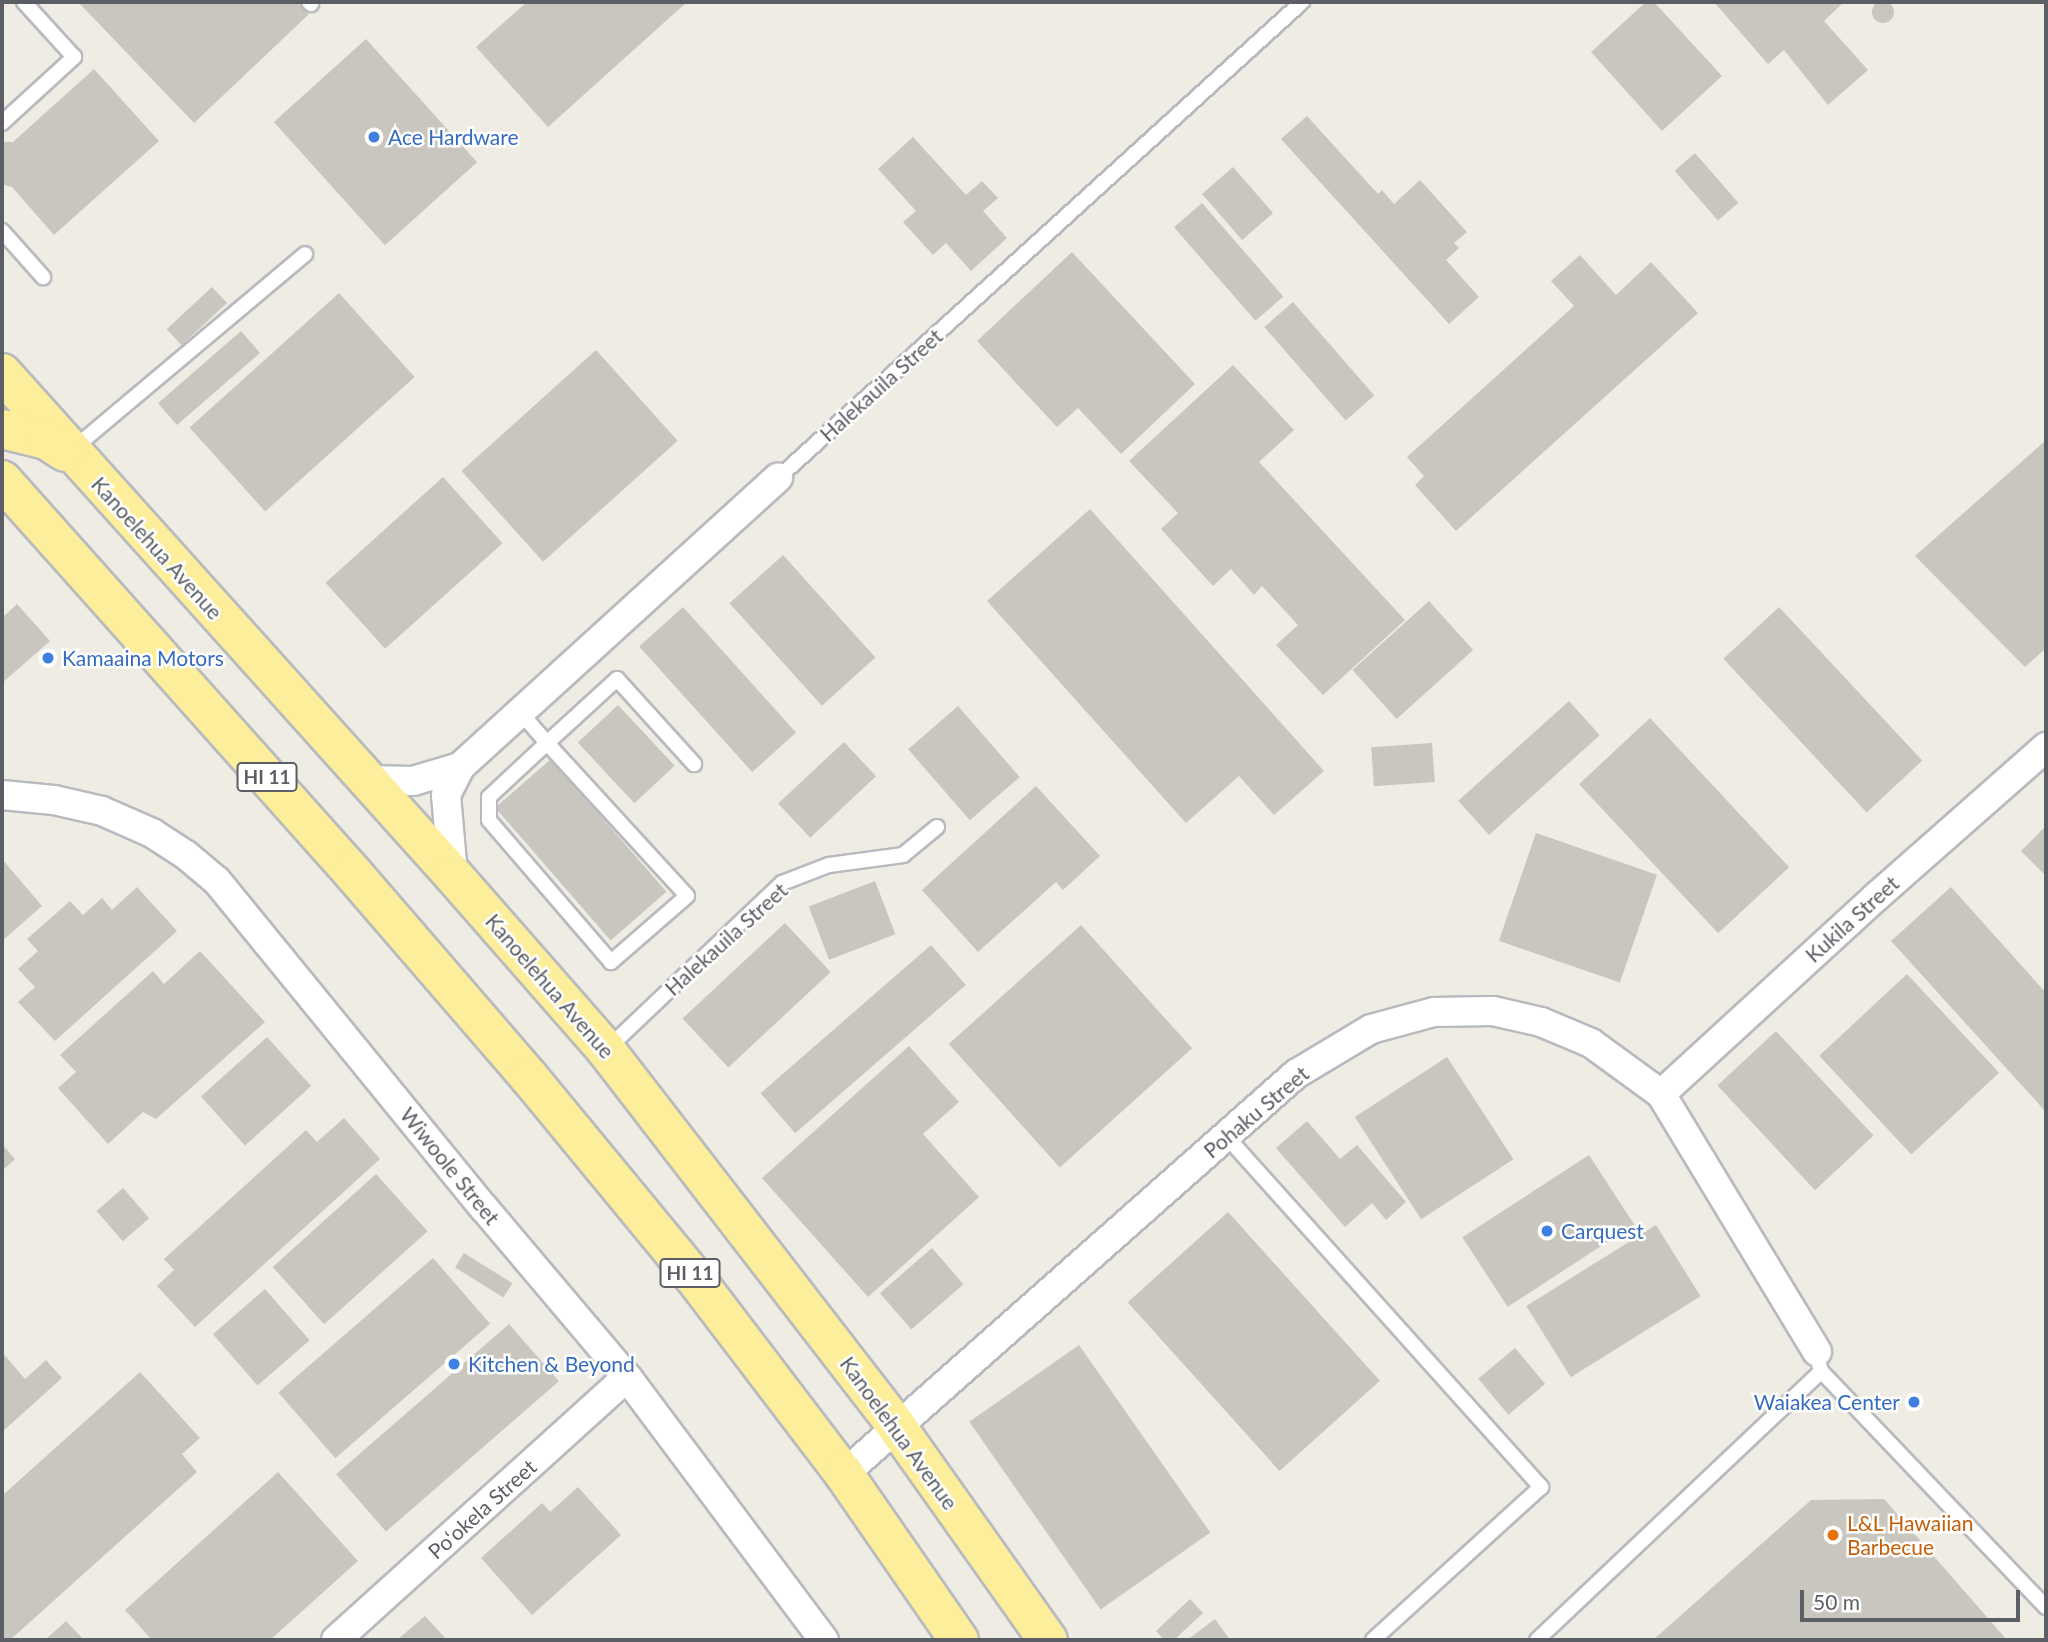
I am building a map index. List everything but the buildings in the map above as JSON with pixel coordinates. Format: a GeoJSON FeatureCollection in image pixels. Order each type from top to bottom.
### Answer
{"type":"FeatureCollection","features":[{"type":"Feature","properties":{"kind":"highway","name":"Kanoelehua Avenue"},"geometry":{"type":"LineString","coordinates":[[2,373],[453,875],[606,1050],[897,1427],[1048,1640]]}},
{"type":"Feature","properties":{"kind":"highway"},"geometry":{"type":"LineString","coordinates":[[2,429],[46,440],[75,456]]}},
{"type":"Feature","properties":{"kind":"highway","name":"HI 11"},"geometry":{"type":"LineString","coordinates":[[2,480],[352,872],[529,1077],[694,1277],[844,1474],[959,1640]]}},
{"type":"Feature","properties":{"kind":"street","name":"Halekauila Street"},"geometry":{"type":"LineString","coordinates":[[453,875],[446,795],[460,767],[778,478]]}},
{"type":"Feature","properties":{"kind":"street","name":"Kukila Street"},"geometry":{"type":"LineString","coordinates":[[1661,1094],[1876,897],[2046,747]]}},
{"type":"Feature","properties":{"kind":"street","name":"Halekauila Street"},"geometry":{"type":"LineString","coordinates":[[365,780],[413,781],[460,767]]}},
{"type":"Feature","properties":{"kind":"street","name":"Wiwoole Street"},"geometry":{"type":"LineString","coordinates":[[2,795],[54,800],[102,811],[152,833],[186,855],[217,881],[484,1208],[627,1377],[824,1640]]}},
{"type":"Feature","properties":{"kind":"street","name":"Pohaku Street"},"geometry":{"type":"LineString","coordinates":[[844,1474],[1296,1074],[1371,1029],[1434,1012],[1493,1011],[1541,1022],[1591,1042],[1661,1094],[1819,1362]]}},
{"type":"Feature","properties":{"kind":"street","name":"Po‘okela Street"},"geometry":{"type":"LineString","coordinates":[[336,1640],[627,1377]]}},
{"type":"Feature","properties":{"kind":"lane","name":"Halekauila Street"},"geometry":{"type":"LineString","coordinates":[[778,478],[1302,2]]}},
{"type":"Feature","properties":{"kind":"lane"},"geometry":{"type":"LineString","coordinates":[[2,123],[74,57],[27,3]]}},
{"type":"Feature","properties":{"kind":"lane"},"geometry":{"type":"LineString","coordinates":[[2,231],[43,277]]}},
{"type":"Feature","properties":{"kind":"lane"},"geometry":{"type":"LineString","coordinates":[[75,456],[305,254]]}},
{"type":"Feature","properties":{"kind":"lane"},"geometry":{"type":"LineString","coordinates":[[520,712],[547,743],[687,896],[611,962],[489,820],[489,797],[547,743],[617,678],[694,764]]}},
{"type":"Feature","properties":{"kind":"lane","name":"Halekauila Street"},"geometry":{"type":"LineString","coordinates":[[606,1050],[782,883],[829,865],[903,855],[937,827]]}},
{"type":"Feature","properties":{"kind":"lane"},"geometry":{"type":"LineString","coordinates":[[1226,1136],[1541,1487],[1373,1640]]}},
{"type":"Feature","properties":{"kind":"lane"},"geometry":{"type":"LineString","coordinates":[[1537,1640],[1819,1362],[2046,1607]]}},
{"type":"Feature","properties":{"kind":"place","name":"Ace Hardware"},"geometry":{"type":"Point","coordinates":[374,137]}},
{"type":"Feature","properties":{"kind":"place","name":"Kamaaina Motors"},"geometry":{"type":"Point","coordinates":[48,658]}},
{"type":"Feature","properties":{"kind":"place","name":"Carquest"},"geometry":{"type":"Point","coordinates":[1547,1231]}},
{"type":"Feature","properties":{"kind":"place","name":"Kitchen & Beyond"},"geometry":{"type":"Point","coordinates":[454,1364]}},
{"type":"Feature","properties":{"kind":"place","name":"Waiakea Center"},"geometry":{"type":"Point","coordinates":[1914,1402]}},
{"type":"Feature","properties":{"kind":"place","name":"L&L Hawaiian Barbecue"},"geometry":{"type":"Point","coordinates":[1833,1535]}}]}
